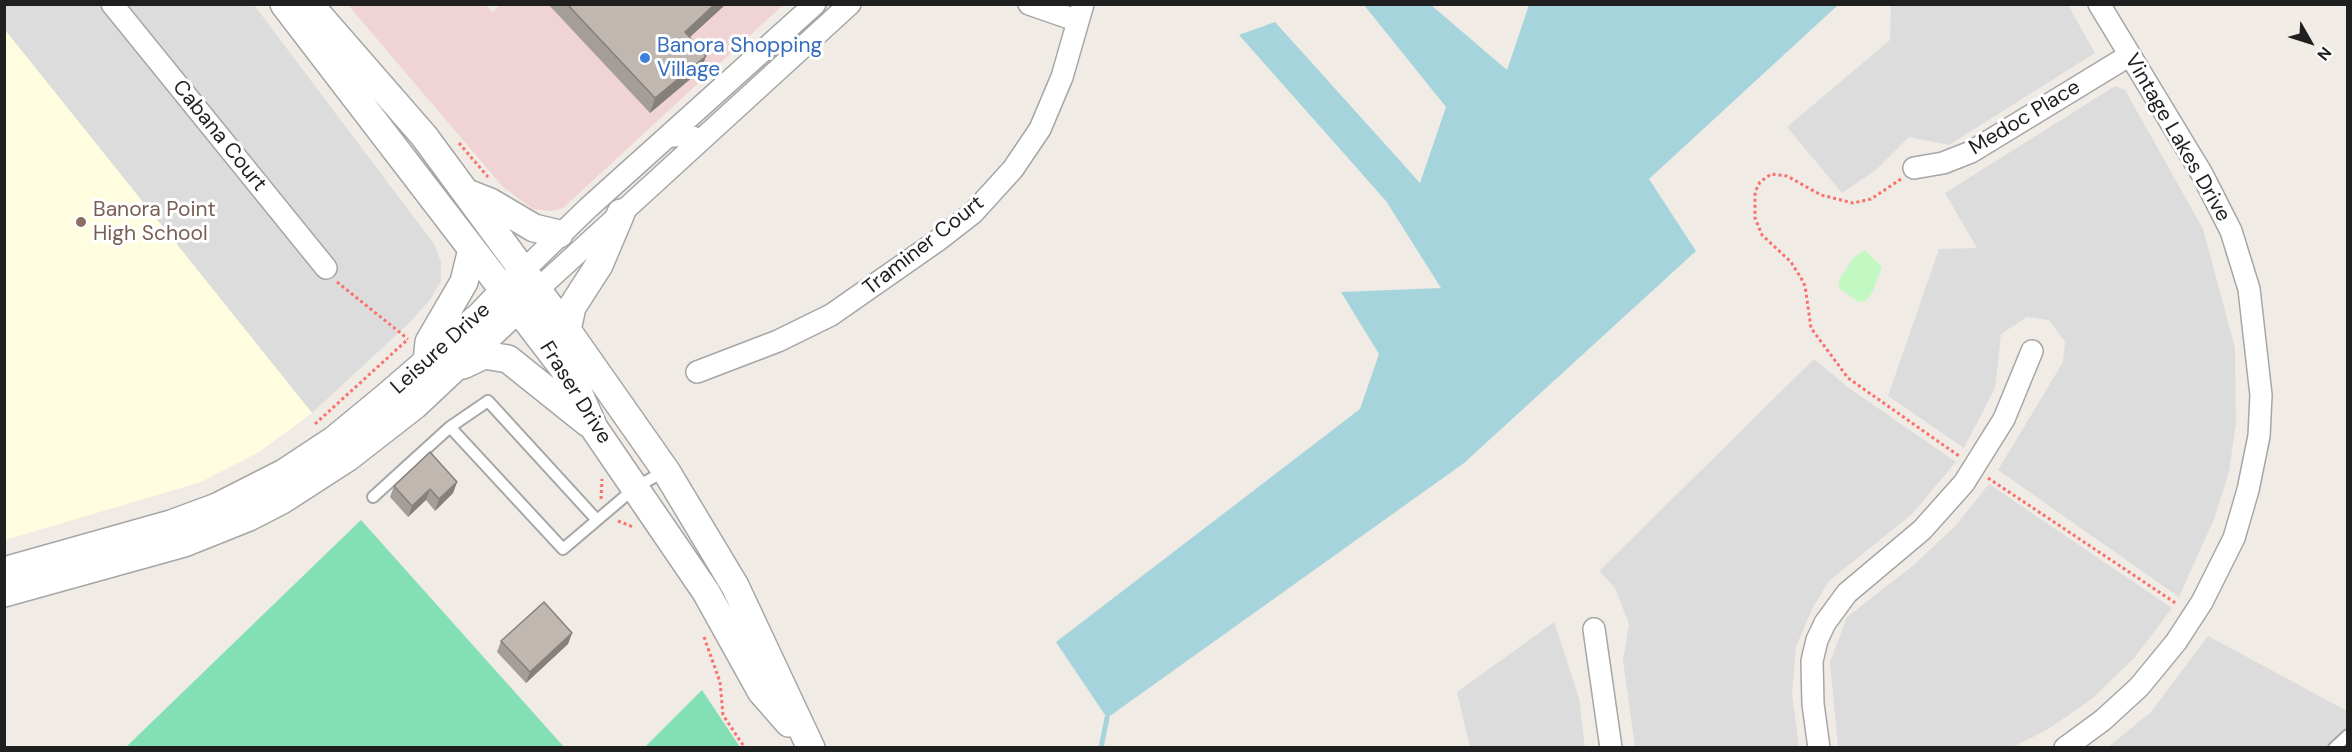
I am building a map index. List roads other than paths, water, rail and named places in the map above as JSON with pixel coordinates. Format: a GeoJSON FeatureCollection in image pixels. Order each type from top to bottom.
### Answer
{"type":"FeatureCollection","features":[{"type":"Feature","properties":{"kind":"street","name":"Cabana Court"},"geometry":{"type":"LineString","coordinates":[[112,4],[326,268]]}},
{"type":"Feature","properties":{"kind":"street","name":"Fraser Drive"},"geometry":{"type":"LineString","coordinates":[[284,4],[472,249],[567,330],[666,471],[735,586],[768,652],[807,742]]}},
{"type":"Feature","properties":{"kind":"street","name":"Fraser Drive"},"geometry":{"type":"LineString","coordinates":[[309,4],[408,117],[466,192],[576,387],[594,428],[706,592],[761,691],[807,742]]}},
{"type":"Feature","properties":{"kind":"street","name":"Leisure Drive"},"geometry":{"type":"LineString","coordinates":[[4,571],[171,524],[257,488],[334,440],[427,362],[621,213],[850,4]]}},
{"type":"Feature","properties":{"kind":"street"},"geometry":{"type":"LineString","coordinates":[[1029,4],[1080,13]]}},
{"type":"Feature","properties":{"kind":"street","name":"Vintage Lakes Drive"},"geometry":{"type":"LineString","coordinates":[[2065,747],[2103,720],[2139,687],[2176,642],[2215,579],[2234,538],[2253,469],[2261,395],[2255,325],[2249,289],[2219,204],[2099,4]]}},
{"type":"Feature","properties":{"kind":"street","name":"Leisure Drive"},"geometry":{"type":"LineString","coordinates":[[4,593],[184,543],[249,518],[314,481],[347,458],[414,405],[455,368],[521,290],[560,234],[811,8]]}},
{"type":"Feature","properties":{"kind":"street","name":"Traminer Court"},"geometry":{"type":"LineString","coordinates":[[697,372],[778,341],[831,315],[938,241],[973,213],[1013,169],[1040,129],[1062,77],[1080,13]]}},
{"type":"Feature","properties":{"kind":"street","name":"Medoc Place"},"geometry":{"type":"LineString","coordinates":[[1914,168],[1943,163],[1971,152],[2130,55]]}},
{"type":"Feature","properties":{"kind":"street"},"geometry":{"type":"LineString","coordinates":[[466,192],[490,202],[534,228],[560,234]]}},
{"type":"Feature","properties":{"kind":"street"},"geometry":{"type":"LineString","coordinates":[[567,330],[572,308],[599,265],[621,213]]}},
{"type":"Feature","properties":{"kind":"street"},"geometry":{"type":"LineString","coordinates":[[427,362],[429,342],[464,282],[472,249]]}},
{"type":"Feature","properties":{"kind":"street"},"geometry":{"type":"LineString","coordinates":[[1819,747],[1812,662],[1817,640],[1825,623],[1847,593],[1922,530],[1975,468],[2004,419],[2032,351]]}},
{"type":"Feature","properties":{"kind":"street"},"geometry":{"type":"LineString","coordinates":[[455,368],[484,355],[508,359],[594,428]]}},
{"type":"Feature","properties":{"kind":"street"},"geometry":{"type":"LineString","coordinates":[[1594,629],[1611,747]]}},
{"type":"Feature","properties":{"kind":"lane","name":"Leisure Drive"},"geometry":{"type":"LineString","coordinates":[[806,45],[811,8]]}},
{"type":"Feature","properties":{"kind":"lane"},"geometry":{"type":"LineString","coordinates":[[662,141],[684,141],[735,96],[753,92]]}},
{"type":"Feature","properties":{"kind":"lane"},"geometry":{"type":"LineString","coordinates":[[373,497],[450,427],[488,401],[596,519]]}},
{"type":"Feature","properties":{"kind":"lane"},"geometry":{"type":"LineString","coordinates":[[450,427],[563,549],[636,487],[666,471]]}},
{"type":"Feature","properties":{"kind":"lane"},"geometry":{"type":"LineString","coordinates":[[2334,747],[2348,735]]}},
{"type":"Feature","properties":{"kind":"water"},"geometry":{"type":"Polygon","coordinates":[[[1364,5],[1431,5],[1507,70],[1529,5],[1838,5],[1649,179],[1696,251],[1464,463],[1107,718],[1056,642],[1360,409],[1379,354],[1341,292],[1441,288],[1386,201],[1239,35],[1275,22],[1420,183],[1446,107],[1364,5]]]}},
{"type":"Feature","properties":{"kind":"waterway"},"geometry":{"type":"LineString","coordinates":[[1101,748],[1107,718]]}},
{"type":"Feature","properties":{"kind":"place","name":"Banora Shopping Village"},"geometry":{"type":"Point","coordinates":[645,58]}},
{"type":"Feature","properties":{"kind":"place","name":"Banora Point High School"},"geometry":{"type":"Point","coordinates":[81,222]}}]}
